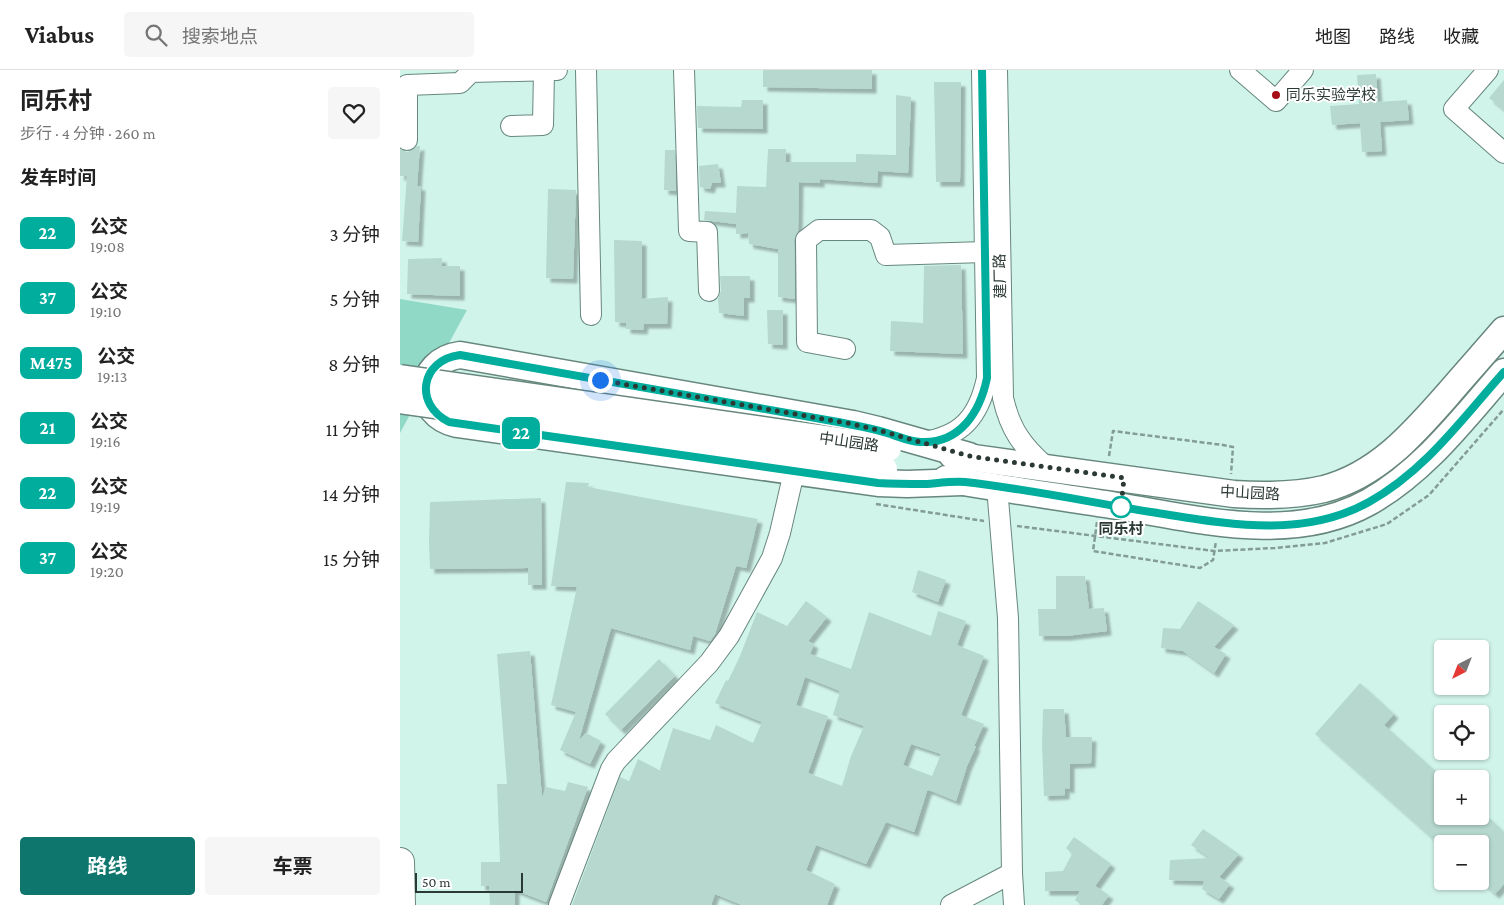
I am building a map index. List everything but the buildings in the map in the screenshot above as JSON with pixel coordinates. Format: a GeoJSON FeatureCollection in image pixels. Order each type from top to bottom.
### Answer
{"type":"FeatureCollection","features":[{"type":"Feature","properties":{"kind":"highway"},"geometry":{"type":"LineString","coordinates":[[400,862],[401,898]]}},
{"type":"Feature","properties":{"kind":"main road","name":"中山园路"},"geometry":{"type":"LineString","coordinates":[[400,400],[886,459],[969,456],[1229,493],[1266,496],[1306,493],[1326,488],[1370,468],[1394,452],[1424,421],[1504,330]]}},
{"type":"Feature","properties":{"kind":"main road"},"geometry":{"type":"LineString","coordinates":[[963,482],[878,483],[449,422],[441,418],[429,405],[426,397],[427,380],[436,365],[443,360],[460,355],[844,423],[878,430],[969,456]]}},
{"type":"Feature","properties":{"kind":"main road","name":"中山园路"},"geometry":{"type":"LineString","coordinates":[[400,378],[886,459],[963,482],[997,488],[1219,522],[1254,525],[1293,525],[1329,518],[1367,503],[1404,479],[1420,466],[1504,372]]}},
{"type":"Feature","properties":{"kind":"street"},"geometry":{"type":"LineString","coordinates":[[511,126],[543,125],[544,70]]}},
{"type":"Feature","properties":{"kind":"street"},"geometry":{"type":"LineString","coordinates":[[406,140],[407,85],[460,83],[471,72],[557,70]]}},
{"type":"Feature","properties":{"kind":"street"},"geometry":{"type":"LineString","coordinates":[[586,70],[591,315]]}},
{"type":"Feature","properties":{"kind":"street"},"geometry":{"type":"LineString","coordinates":[[684,70],[689,231],[707,232],[710,291]]}},
{"type":"Feature","properties":{"kind":"street","name":"建厂路"},"geometry":{"type":"LineString","coordinates":[[920,442],[938,440],[953,434],[966,424],[976,411],[984,395],[987,378],[982,70]]}},
{"type":"Feature","properties":{"kind":"street","name":"建厂路"},"geometry":{"type":"LineString","coordinates":[[997,70],[1003,398],[1007,416],[1015,433],[1028,451],[1046,467]]}},
{"type":"Feature","properties":{"kind":"street"},"geometry":{"type":"LineString","coordinates":[[1240,70],[1276,101],[1303,70]]}},
{"type":"Feature","properties":{"kind":"street"},"geometry":{"type":"LineString","coordinates":[[1488,70],[1454,109],[1504,153]]}},
{"type":"Feature","properties":{"kind":"street"},"geometry":{"type":"LineString","coordinates":[[845,349],[807,342],[806,240],[819,230],[871,230],[880,237],[886,255],[985,252]]}},
{"type":"Feature","properties":{"kind":"street"},"geometry":{"type":"LineString","coordinates":[[559,905],[611,769],[616,761],[709,663],[729,636],[766,570],[780,534],[794,472]]}},
{"type":"Feature","properties":{"kind":"street"},"geometry":{"type":"LineString","coordinates":[[997,488],[1008,618],[1014,905]]}},
{"type":"Feature","properties":{"kind":"street"},"geometry":{"type":"LineString","coordinates":[[951,905],[1012,873]]}},
{"type":"Feature","properties":{"kind":"path"},"geometry":{"type":"LineString","coordinates":[[1107,475],[1113,431],[1223,445],[1234,447],[1229,493]]}},
{"type":"Feature","properties":{"kind":"path"},"geometry":{"type":"LineString","coordinates":[[1099,504],[1093,551],[1200,568],[1213,560],[1219,522]]}},
{"type":"Feature","properties":{"kind":"green space"},"geometry":{"type":"Polygon","coordinates":[[[400,299],[467,310],[400,433],[400,299]]]}},
{"type":"Feature","properties":{"kind":"bus line","name":"22"},"geometry":{"type":"LineString","coordinates":[[982,70],[987,378],[984,395],[976,411],[966,424],[953,434],[938,440],[920,442],[878,430],[770,409],[460,355],[451,356],[443,360],[431,372],[426,388],[426,397],[429,405],[441,418],[457,424],[878,483],[963,482],[1219,522],[1273,526],[1293,525],[1329,518],[1348,512],[1386,491],[1420,466],[1438,448],[1504,372]]}},
{"type":"Feature","properties":{"kind":"place","name":"同乐实验学校"},"geometry":{"type":"Point","coordinates":[1276,95]}},
{"type":"Feature","properties":{"kind":"place","name":"同乐村"},"geometry":{"type":"Point","coordinates":[1121,507]}},
{"type":"Feature","properties":{"kind":"route"},"geometry":{"type":"LineString","coordinates":[[600,380],[852,424],[969,456],[1124,478],[1121,507]]}}]}
